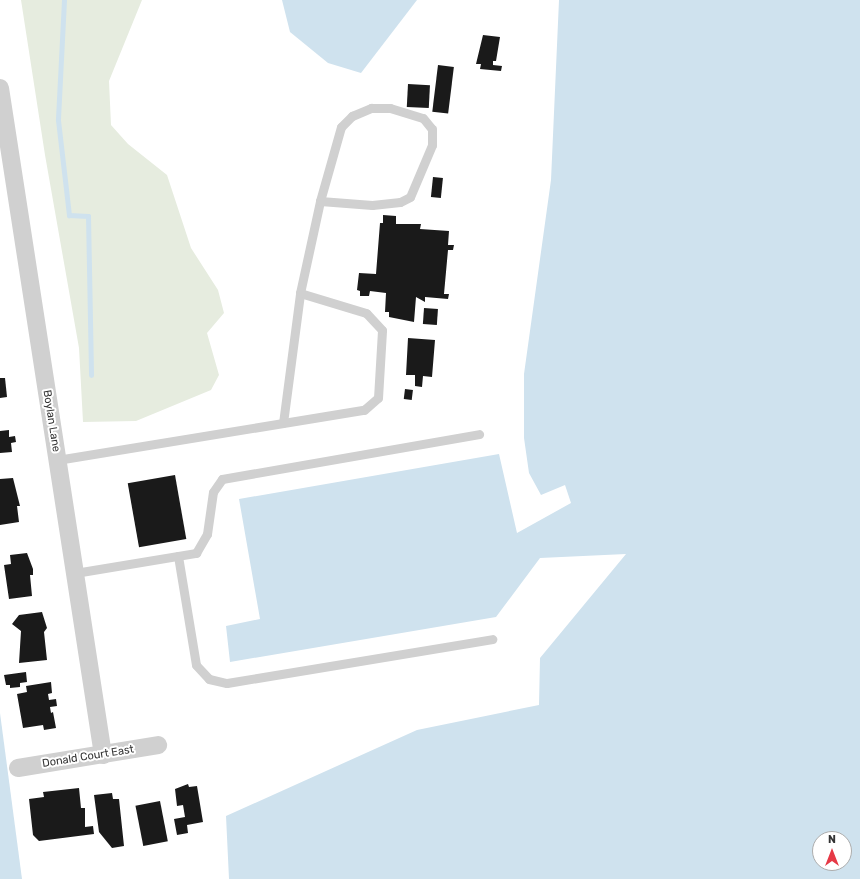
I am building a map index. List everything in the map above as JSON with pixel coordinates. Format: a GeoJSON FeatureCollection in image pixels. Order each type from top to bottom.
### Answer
{"type":"FeatureCollection","features":[{"type":"Feature","properties":{"kind":"street","name":"Boylan Lane"},"geometry":{"type":"LineString","coordinates":[[0,88],[103,755]]}},
{"type":"Feature","properties":{"kind":"street","name":"Donald Court East"},"geometry":{"type":"LineString","coordinates":[[18,768],[158,745]]}},
{"type":"Feature","properties":{"kind":"lane"},"geometry":{"type":"LineString","coordinates":[[283,423],[300,293],[320,201],[341,127],[352,116],[371,108],[390,108],[423,118],[432,129],[432,145],[410,197],[400,202],[372,205],[320,201]]}},
{"type":"Feature","properties":{"kind":"lane"},"geometry":{"type":"LineString","coordinates":[[57,460],[364,410],[378,398],[382,330],[366,313],[300,293]]}},
{"type":"Feature","properties":{"kind":"lane"},"geometry":{"type":"LineString","coordinates":[[75,573],[196,553],[206,534],[213,492],[222,479],[479,434]]}},
{"type":"Feature","properties":{"kind":"lane"},"geometry":{"type":"LineString","coordinates":[[178,556],[196,665],[209,679],[227,683],[492,639]]}},
{"type":"Feature","properties":{"kind":"shaded area"},"geometry":{"type":"Polygon","coordinates":[[[21,0],[142,0],[109,81],[111,125],[128,144],[167,175],[191,248],[218,290],[224,313],[207,333],[219,375],[211,390],[136,421],[83,422],[79,348],[45,155],[21,0]]]}},
{"type":"Feature","properties":{"kind":"water"},"geometry":{"type":"Polygon","coordinates":[[[282,0],[417,0],[361,73],[328,63],[290,32],[282,0]]]}},
{"type":"Feature","properties":{"kind":"water"},"geometry":{"type":"Polygon","coordinates":[[[559,0],[860,0],[860,879],[229,879],[226,816],[417,730],[539,705],[540,658],[626,554],[540,558],[496,617],[230,662],[226,626],[260,619],[239,499],[499,454],[517,533],[571,503],[565,485],[541,495],[529,473],[524,438],[524,374],[551,180],[559,0]]]}},
{"type":"Feature","properties":{"kind":"water"},"geometry":{"type":"Polygon","coordinates":[[[0,713],[22,879],[0,879],[0,713]]]}},
{"type":"Feature","properties":{"kind":"building"},"geometry":{"type":"Polygon","coordinates":[[[483,35],[500,37],[496,61],[493,61],[493,65],[502,66],[501,71],[480,69],[481,64],[476,64],[483,35]]]}},
{"type":"Feature","properties":{"kind":"building"},"geometry":{"type":"Polygon","coordinates":[[[438,65],[454,67],[448,114],[432,112],[438,65]]]}},
{"type":"Feature","properties":{"kind":"building"},"geometry":{"type":"Polygon","coordinates":[[[408,84],[430,85],[429,108],[407,107],[408,84]]]}},
{"type":"Feature","properties":{"kind":"building"},"geometry":{"type":"Polygon","coordinates":[[[433,177],[443,178],[441,198],[431,197],[433,177]]]}},
{"type":"Feature","properties":{"kind":"building"},"geometry":{"type":"Polygon","coordinates":[[[383,215],[396,216],[396,224],[421,224],[420,229],[449,231],[448,245],[454,245],[453,250],[448,250],[444,294],[449,294],[448,299],[425,297],[425,302],[416,297],[414,322],[389,317],[389,312],[385,312],[386,293],[370,291],[369,296],[360,296],[360,291],[357,290],[359,273],[376,274],[380,223],[383,223],[383,215]]]}},
{"type":"Feature","properties":{"kind":"building"},"geometry":{"type":"Polygon","coordinates":[[[424,308],[438,309],[437,325],[423,324],[424,308]]]}},
{"type":"Feature","properties":{"kind":"building"},"geometry":{"type":"Polygon","coordinates":[[[408,338],[435,340],[432,377],[423,376],[422,387],[415,386],[415,375],[406,375],[408,338]]]}},
{"type":"Feature","properties":{"kind":"building"},"geometry":{"type":"Polygon","coordinates":[[[0,378],[5,378],[7,397],[0,398],[0,378]]]}},
{"type":"Feature","properties":{"kind":"building"},"geometry":{"type":"Polygon","coordinates":[[[405,389],[413,390],[412,400],[404,399],[405,389]]]}},
{"type":"Feature","properties":{"kind":"building"},"geometry":{"type":"Polygon","coordinates":[[[9,430],[9,437],[15,436],[16,442],[11,443],[12,452],[0,453],[0,431],[9,430]]]}},
{"type":"Feature","properties":{"kind":"building"},"geometry":{"type":"Polygon","coordinates":[[[175,475],[186,539],[139,547],[128,483],[175,475]]]}},
{"type":"Feature","properties":{"kind":"building"},"geometry":{"type":"Polygon","coordinates":[[[13,478],[20,506],[17,506],[19,522],[0,525],[0,479],[13,478]]]}},
{"type":"Feature","properties":{"kind":"building"},"geometry":{"type":"Polygon","coordinates":[[[27,553],[33,569],[33,575],[30,575],[32,596],[9,599],[4,565],[11,564],[10,555],[27,553]]]}},
{"type":"Feature","properties":{"kind":"building"},"geometry":{"type":"Polygon","coordinates":[[[42,612],[47,628],[44,632],[47,660],[19,663],[21,631],[12,624],[19,615],[42,612]]]}},
{"type":"Feature","properties":{"kind":"building"},"geometry":{"type":"Polygon","coordinates":[[[26,672],[27,682],[20,683],[20,687],[10,688],[10,685],[6,685],[4,675],[26,672]]]}},
{"type":"Feature","properties":{"kind":"building"},"geometry":{"type":"Polygon","coordinates":[[[51,682],[52,693],[48,694],[49,700],[56,699],[57,706],[50,707],[51,713],[53,712],[56,728],[44,730],[43,725],[23,728],[17,694],[27,692],[26,686],[51,682]]]}},
{"type":"Feature","properties":{"kind":"building"},"geometry":{"type":"Polygon","coordinates":[[[188,784],[189,787],[197,786],[203,822],[187,825],[188,833],[177,835],[174,819],[185,817],[183,805],[177,806],[175,789],[188,784]]]}},
{"type":"Feature","properties":{"kind":"building"},"geometry":{"type":"Polygon","coordinates":[[[79,788],[81,808],[85,808],[85,827],[93,826],[94,834],[39,841],[33,835],[29,799],[44,797],[43,792],[79,788]]]}},
{"type":"Feature","properties":{"kind":"building"},"geometry":{"type":"Polygon","coordinates":[[[112,793],[113,799],[119,799],[124,846],[112,848],[99,832],[94,795],[112,793]]]}},
{"type":"Feature","properties":{"kind":"building"},"geometry":{"type":"Polygon","coordinates":[[[160,801],[168,841],[143,846],[135,806],[160,801]]]}},
{"type":"Feature","properties":{"kind":"waterway"},"geometry":{"type":"LineString","coordinates":[[64,0],[58,120],[69,215],[88,216],[91,375]]}}]}
